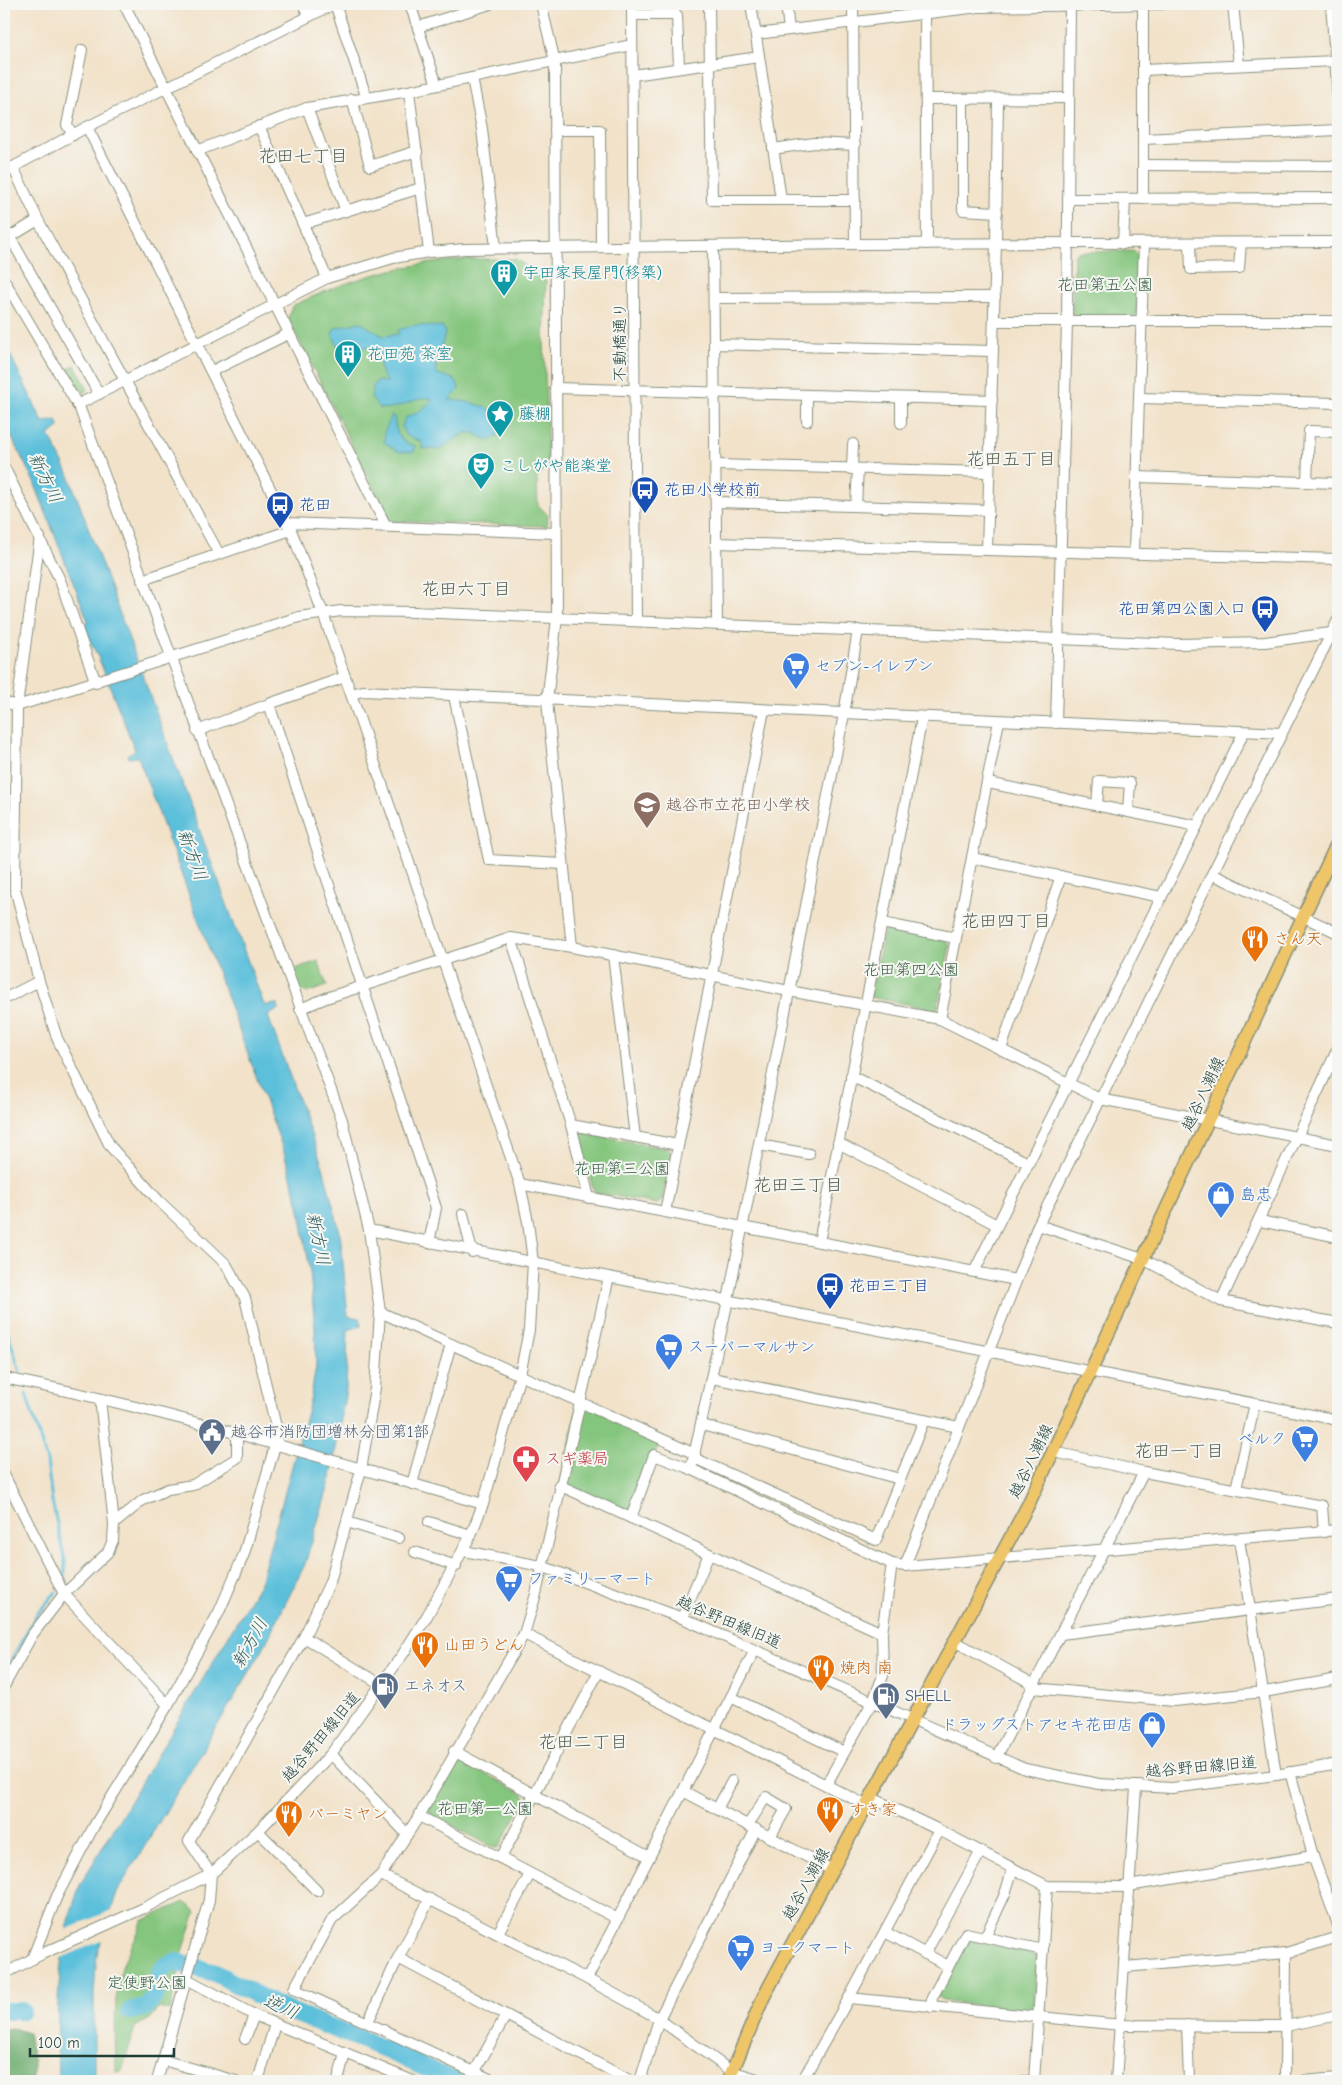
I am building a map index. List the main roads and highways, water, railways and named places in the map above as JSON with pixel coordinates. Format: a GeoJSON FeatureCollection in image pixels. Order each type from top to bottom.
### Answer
{"type":"FeatureCollection","features":[{"type":"Feature","properties":{"kind":"main road","name":"越谷八潮線"},"geometry":{"type":"LineString","coordinates":[[729,2076],[764,1998],[1001,1559],[1054,1452],[1338,842]]}},
{"type":"Feature","properties":{"kind":"water"},"geometry":{"type":"Polygon","coordinates":[[[360,322],[383,336],[399,334],[398,330],[415,325],[443,327],[445,333],[435,370],[437,374],[455,380],[457,383],[459,390],[449,400],[482,406],[504,419],[509,426],[490,441],[474,433],[465,433],[439,450],[421,448],[424,446],[420,441],[405,435],[402,426],[406,417],[417,413],[432,401],[431,398],[424,398],[393,408],[379,408],[371,397],[373,387],[377,381],[388,382],[381,372],[380,357],[377,350],[366,347],[340,351],[332,334],[335,328],[360,322]]]}},
{"type":"Feature","properties":{"kind":"water","name":"新方川"},"geometry":{"type":"Polygon","coordinates":[[[4,342],[43,422],[56,420],[60,426],[49,435],[68,473],[264,1005],[277,1004],[279,1009],[268,1016],[323,1167],[340,1232],[348,1316],[360,1318],[361,1326],[348,1330],[346,1390],[331,1478],[305,1564],[261,1653],[117,1892],[97,1954],[94,1992],[94,2081],[58,2081],[59,1982],[72,1910],[80,1885],[260,1583],[310,1401],[316,1366],[315,1328],[310,1272],[299,1205],[283,1149],[138,757],[128,758],[127,755],[135,750],[97,654],[82,627],[88,621],[34,482],[4,422],[4,342]]]}},
{"type":"Feature","properties":{"kind":"water"},"geometry":{"type":"Polygon","coordinates":[[[392,415],[399,436],[405,442],[415,446],[414,452],[399,452],[385,443],[384,433],[392,415]]]}},
{"type":"Feature","properties":{"kind":"waterway"},"geometry":{"type":"LineString","coordinates":[[4,1320],[20,1372]]}},
{"type":"Feature","properties":{"kind":"waterway"},"geometry":{"type":"LineString","coordinates":[[26,1394],[47,1461],[52,1501],[65,1561],[65,1583]]}},
{"type":"Feature","properties":{"kind":"waterway"},"geometry":{"type":"LineString","coordinates":[[4,1673],[37,1614],[56,1592]]}},
{"type":"Feature","properties":{"kind":"waterway","name":"逆川"},"geometry":{"type":"LineString","coordinates":[[130,2011],[146,2007],[155,1995],[160,1972],[165,1966],[176,1962],[215,1973],[279,2007],[363,2040],[455,2081]]}},
{"type":"Feature","properties":{"kind":"waterway","name":"逆川"},"geometry":{"type":"LineString","coordinates":[[4,2011],[22,2011]]}},
{"type":"Feature","properties":{"kind":"place","name":"宇田家長屋門(移築)"},"geometry":{"type":"Point","coordinates":[504,297]}},
{"type":"Feature","properties":{"kind":"place","name":"花田苑 茶室"},"geometry":{"type":"Point","coordinates":[348,378]}},
{"type":"Feature","properties":{"kind":"place","name":"藤棚"},"geometry":{"type":"Point","coordinates":[500,438]}},
{"type":"Feature","properties":{"kind":"place","name":"こしがや能楽堂"},"geometry":{"type":"Point","coordinates":[481,490]}},
{"type":"Feature","properties":{"kind":"place","name":"花田小学校前"},"geometry":{"type":"Point","coordinates":[645,514]}},
{"type":"Feature","properties":{"kind":"place","name":"花田"},"geometry":{"type":"Point","coordinates":[280,529]}},
{"type":"Feature","properties":{"kind":"place","name":"花田第四公園入口"},"geometry":{"type":"Point","coordinates":[1265,633]}},
{"type":"Feature","properties":{"kind":"place","name":"セブン-イレブン"},"geometry":{"type":"Point","coordinates":[796,690]}},
{"type":"Feature","properties":{"kind":"place","name":"越谷市立花田小学校"},"geometry":{"type":"Point","coordinates":[647,829]}},
{"type":"Feature","properties":{"kind":"place","name":"さん天"},"geometry":{"type":"Point","coordinates":[1255,963]}},
{"type":"Feature","properties":{"kind":"place","name":"島忠"},"geometry":{"type":"Point","coordinates":[1221,1219]}},
{"type":"Feature","properties":{"kind":"place","name":"花田三丁目"},"geometry":{"type":"Point","coordinates":[830,1310]}},
{"type":"Feature","properties":{"kind":"place","name":"スーパーマルサン"},"geometry":{"type":"Point","coordinates":[669,1371]}},
{"type":"Feature","properties":{"kind":"place","name":"越谷市消防団増林分団第1部"},"geometry":{"type":"Point","coordinates":[212,1456]}},
{"type":"Feature","properties":{"kind":"place","name":"ベルク"},"geometry":{"type":"Point","coordinates":[1305,1463]}},
{"type":"Feature","properties":{"kind":"place","name":"スギ薬局"},"geometry":{"type":"Point","coordinates":[526,1483]}},
{"type":"Feature","properties":{"kind":"place","name":"ファミリーマート"},"geometry":{"type":"Point","coordinates":[509,1603]}},
{"type":"Feature","properties":{"kind":"place","name":"山田うどん"},"geometry":{"type":"Point","coordinates":[425,1669]}},
{"type":"Feature","properties":{"kind":"place","name":"焼肉 南"},"geometry":{"type":"Point","coordinates":[821,1692]}},
{"type":"Feature","properties":{"kind":"place","name":"エネオス"},"geometry":{"type":"Point","coordinates":[385,1710]}},
{"type":"Feature","properties":{"kind":"place","name":"SHELL"},"geometry":{"type":"Point","coordinates":[886,1720]}},
{"type":"Feature","properties":{"kind":"place","name":"ドラッグストアセキ花田店"},"geometry":{"type":"Point","coordinates":[1152,1749]}},
{"type":"Feature","properties":{"kind":"place","name":"すき家"},"geometry":{"type":"Point","coordinates":[830,1834]}},
{"type":"Feature","properties":{"kind":"place","name":"バーミヤン"},"geometry":{"type":"Point","coordinates":[289,1838]}},
{"type":"Feature","properties":{"kind":"place","name":"ヨークマート"},"geometry":{"type":"Point","coordinates":[741,1972]}},
{"type":"Feature","properties":{"kind":"district","name":"花田七丁目"},"geometry":{"type":"Point","coordinates":[303,156]}},
{"type":"Feature","properties":{"kind":"district","name":"花田五丁目"},"geometry":{"type":"Point","coordinates":[1011,459]}},
{"type":"Feature","properties":{"kind":"district","name":"花田六丁目"},"geometry":{"type":"Point","coordinates":[466,589]}},
{"type":"Feature","properties":{"kind":"district","name":"花田四丁目"},"geometry":{"type":"Point","coordinates":[1006,921]}},
{"type":"Feature","properties":{"kind":"district","name":"花田三丁目"},"geometry":{"type":"Point","coordinates":[798,1185]}},
{"type":"Feature","properties":{"kind":"district","name":"花田一丁目"},"geometry":{"type":"Point","coordinates":[1179,1451]}},
{"type":"Feature","properties":{"kind":"district","name":"花田二丁目"},"geometry":{"type":"Point","coordinates":[583,1742]}},
{"type":"Feature","properties":{"kind":"park label","name":"花田第五公園"},"geometry":{"type":"Point","coordinates":[1105,285]}},
{"type":"Feature","properties":{"kind":"park label","name":"花田第四公園"},"geometry":{"type":"Point","coordinates":[911,970]}},
{"type":"Feature","properties":{"kind":"park label","name":"花田第三公園"},"geometry":{"type":"Point","coordinates":[622,1169]}},
{"type":"Feature","properties":{"kind":"park label","name":"花田第一公園"},"geometry":{"type":"Point","coordinates":[485,1809]}},
{"type":"Feature","properties":{"kind":"park label","name":"定使野公園"},"geometry":{"type":"Point","coordinates":[147,1983]}}]}
